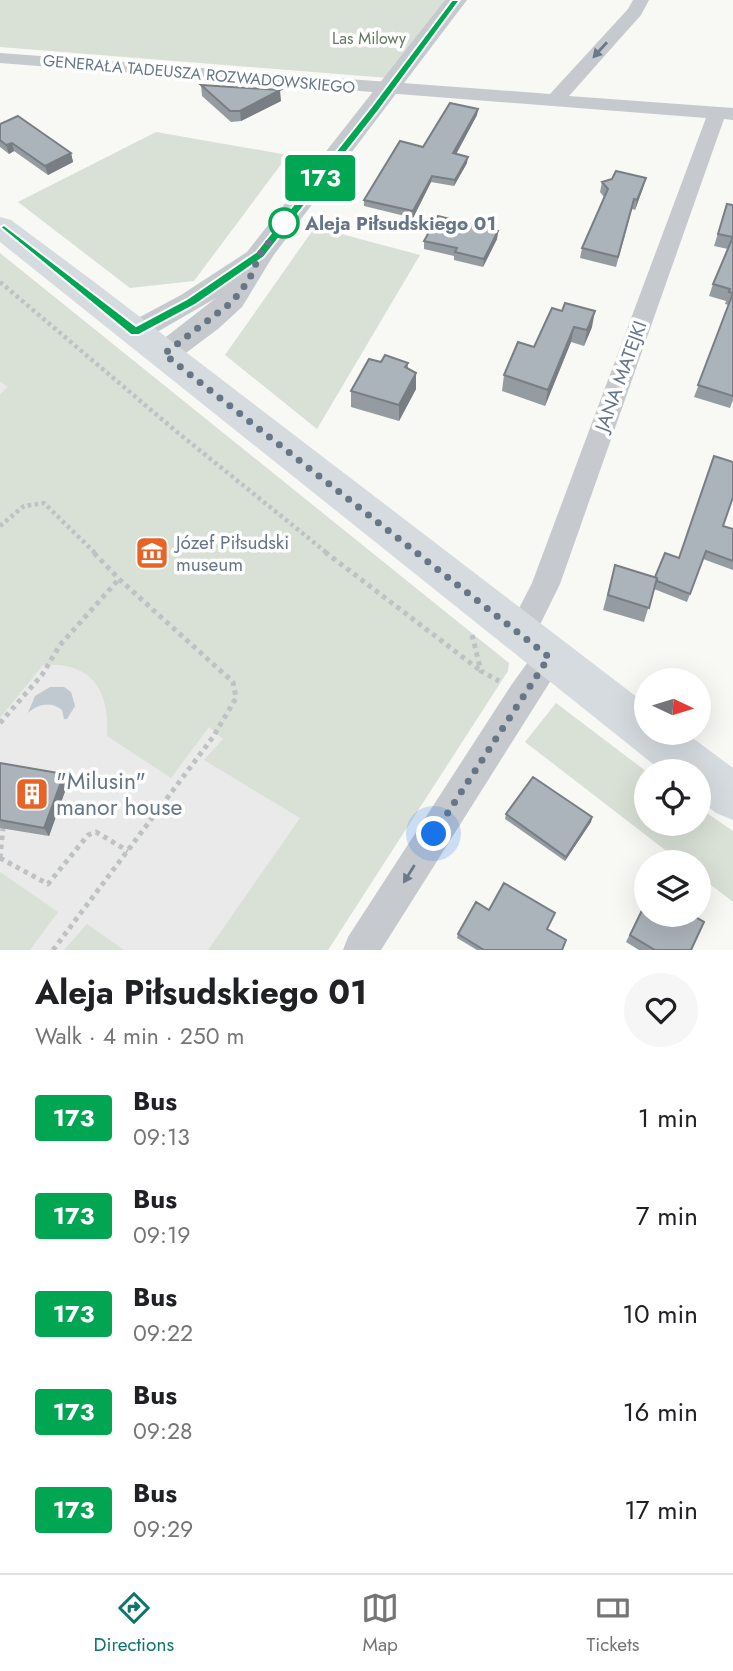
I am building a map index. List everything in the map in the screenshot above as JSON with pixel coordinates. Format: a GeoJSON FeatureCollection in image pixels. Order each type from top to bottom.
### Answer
{"type":"FeatureCollection","features":[{"type":"Feature","properties":{"kind":"main road"},"geometry":{"type":"LineString","coordinates":[[0,227],[149,343],[532,665],[634,724]]}},
{"type":"Feature","properties":{"kind":"main road"},"geometry":{"type":"LineString","coordinates":[[666,746],[733,797]]}},
{"type":"Feature","properties":{"kind":"street"},"geometry":{"type":"LineString","coordinates":[[149,343],[232,302],[249,280],[260,254],[456,0]]}},
{"type":"Feature","properties":{"kind":"street"},"geometry":{"type":"LineString","coordinates":[[556,99],[641,0]]}},
{"type":"Feature","properties":{"kind":"street","name":"GENERAŁA TADEUSZA ROZWADOWSKIEGO"},"geometry":{"type":"LineString","coordinates":[[0,58],[725,114]]}},
{"type":"Feature","properties":{"kind":"street","name":"JANA MATEJKI"},"geometry":{"type":"LineString","coordinates":[[532,665],[543,592],[725,114]]}},
{"type":"Feature","properties":{"kind":"street"},"geometry":{"type":"LineString","coordinates":[[361,950],[532,665]]}},
{"type":"Feature","properties":{"kind":"path"},"geometry":{"type":"LineString","coordinates":[[0,282],[102,372],[348,572],[481,671],[532,665]]}},
{"type":"Feature","properties":{"kind":"path"},"geometry":{"type":"LineString","coordinates":[[0,526],[24,506],[44,503],[119,579],[233,682],[236,698],[224,721],[53,950]]}},
{"type":"Feature","properties":{"kind":"path"},"geometry":{"type":"LineString","coordinates":[[0,723],[41,675],[77,624],[119,579]]}},
{"type":"Feature","properties":{"kind":"path"},"geometry":{"type":"LineString","coordinates":[[471,631],[481,671]]}},
{"type":"Feature","properties":{"kind":"path"},"geometry":{"type":"LineString","coordinates":[[3,828],[0,858],[48,884],[57,878],[82,838],[90,833],[96,832],[128,851]]}},
{"type":"Feature","properties":{"kind":"shaded area","name":"Józef Piłsudski museum"},"geometry":{"type":"Polygon","coordinates":[[[0,296],[484,707],[328,950],[0,950],[0,296]]]}},
{"type":"Feature","properties":{"kind":"shaded area"},"geometry":{"type":"Polygon","coordinates":[[[50,687],[64,687],[71,692],[75,706],[67,719],[64,719],[62,710],[49,705],[36,707],[28,713],[35,696],[50,687]]]}},
{"type":"Feature","properties":{"kind":"green space","name":"Las Milowy"},"geometry":{"type":"Polygon","coordinates":[[[0,0],[445,0],[388,78],[0,47],[0,0]]]}},
{"type":"Feature","properties":{"kind":"green space"},"geometry":{"type":"Polygon","coordinates":[[[156,132],[288,155],[194,281],[130,288],[18,202],[156,132]]]}},
{"type":"Feature","properties":{"kind":"green space"},"geometry":{"type":"Polygon","coordinates":[[[315,227],[420,255],[317,429],[225,355],[315,227]]]}},
{"type":"Feature","properties":{"kind":"green space","name":"Józef Piłsudski museum"},"geometry":{"type":"Polygon","coordinates":[[[0,253],[509,663],[508,671],[328,950],[208,950],[300,818],[204,760],[223,739],[209,727],[171,778],[107,736],[105,705],[94,682],[74,668],[60,665],[43,665],[0,718],[0,394],[8,387],[0,382],[0,253]]]}},
{"type":"Feature","properties":{"kind":"green space"},"geometry":{"type":"Polygon","coordinates":[[[556,703],[634,762],[634,826],[525,742],[556,703]]]}},
{"type":"Feature","properties":{"kind":"green space"},"geometry":{"type":"Polygon","coordinates":[[[711,816],[733,831],[733,902],[711,885],[711,850],[665,850],[647,836],[711,836],[711,816]]]}},
{"type":"Feature","properties":{"kind":"green space"},"geometry":{"type":"Polygon","coordinates":[[[0,872],[58,912],[30,950],[0,950],[0,872]]]}},
{"type":"Feature","properties":{"kind":"green space"},"geometry":{"type":"Polygon","coordinates":[[[87,924],[124,950],[64,950],[87,924]]]}},
{"type":"Feature","properties":{"kind":"building"},"geometry":{"type":"Polygon","coordinates":[[[201,85],[280,90],[240,111],[230,111],[201,85]]]}},
{"type":"Feature","properties":{"kind":"building"},"geometry":{"type":"Polygon","coordinates":[[[450,103],[478,109],[453,153],[468,157],[455,180],[432,176],[413,211],[364,200],[400,141],[423,147],[450,103]]]}},
{"type":"Feature","properties":{"kind":"building"},"geometry":{"type":"Polygon","coordinates":[[[18,116],[71,153],[45,166],[12,143],[6,145],[0,140],[0,124],[18,116]]]}},
{"type":"Feature","properties":{"kind":"building"},"geometry":{"type":"Polygon","coordinates":[[[616,171],[646,178],[637,200],[634,199],[618,257],[582,248],[608,189],[602,182],[612,179],[616,171]]]}},
{"type":"Feature","properties":{"kind":"building"},"geometry":{"type":"Polygon","coordinates":[[[727,204],[733,205],[733,237],[718,234],[727,204]]]}},
{"type":"Feature","properties":{"kind":"building"},"geometry":{"type":"Polygon","coordinates":[[[438,216],[498,231],[484,259],[455,252],[457,248],[424,241],[438,216]]]}},
{"type":"Feature","properties":{"kind":"building"},"geometry":{"type":"Polygon","coordinates":[[[733,237],[733,293],[729,292],[730,289],[713,284],[733,237]]]}},
{"type":"Feature","properties":{"kind":"building"},"geometry":{"type":"Polygon","coordinates":[[[733,293],[733,396],[698,385],[733,293]]]}},
{"type":"Feature","properties":{"kind":"building"},"geometry":{"type":"Polygon","coordinates":[[[565,303],[595,311],[587,330],[574,327],[548,390],[504,375],[518,342],[534,347],[552,308],[562,311],[565,303]]]}},
{"type":"Feature","properties":{"kind":"building"},"geometry":{"type":"Polygon","coordinates":[[[385,355],[408,363],[405,367],[416,373],[399,405],[351,391],[369,359],[381,362],[385,355]]]}},
{"type":"Feature","properties":{"kind":"building"},"geometry":{"type":"Polygon","coordinates":[[[714,456],[733,462],[733,497],[723,526],[733,529],[733,561],[706,551],[690,594],[657,581],[655,577],[665,553],[679,558],[714,456]]]}},
{"type":"Feature","properties":{"kind":"building"},"geometry":{"type":"Polygon","coordinates":[[[615,565],[657,578],[649,608],[608,595],[615,565]]]}},
{"type":"Feature","properties":{"kind":"building","name":"\"Milusin\" manor house"},"geometry":{"type":"Polygon","coordinates":[[[0,763],[64,774],[44,828],[0,820],[0,763]]]}},
{"type":"Feature","properties":{"kind":"building"},"geometry":{"type":"Polygon","coordinates":[[[533,777],[592,817],[566,857],[506,814],[533,777]]]}},
{"type":"Feature","properties":{"kind":"building"},"geometry":{"type":"Polygon","coordinates":[[[504,883],[555,913],[547,929],[566,940],[562,950],[484,950],[458,934],[476,902],[489,910],[504,883]]]}},
{"type":"Feature","properties":{"kind":"building"},"geometry":{"type":"Polygon","coordinates":[[[634,927],[702,927],[691,950],[655,950],[630,935],[634,927]]]}},
{"type":"Feature","properties":{"kind":"bus line","name":"173"},"geometry":{"type":"LineString","coordinates":[[0,227],[135,332],[191,302],[260,254],[456,0]]}},
{"type":"Feature","properties":{"kind":"place","name":"Aleja Piłsudskiego 01"},"geometry":{"type":"Point","coordinates":[284,223]}},
{"type":"Feature","properties":{"kind":"place","name":"Józef Piłsudski museum"},"geometry":{"type":"Point","coordinates":[152,553]}},
{"type":"Feature","properties":{"kind":"place","name":"\"Milusin\" manor house"},"geometry":{"type":"Point","coordinates":[32,794]}},
{"type":"Feature","properties":{"kind":"route"},"geometry":{"type":"LineString","coordinates":[[284,223],[260,254],[249,280],[232,302],[164,354],[549,657],[434,834]]}}]}
